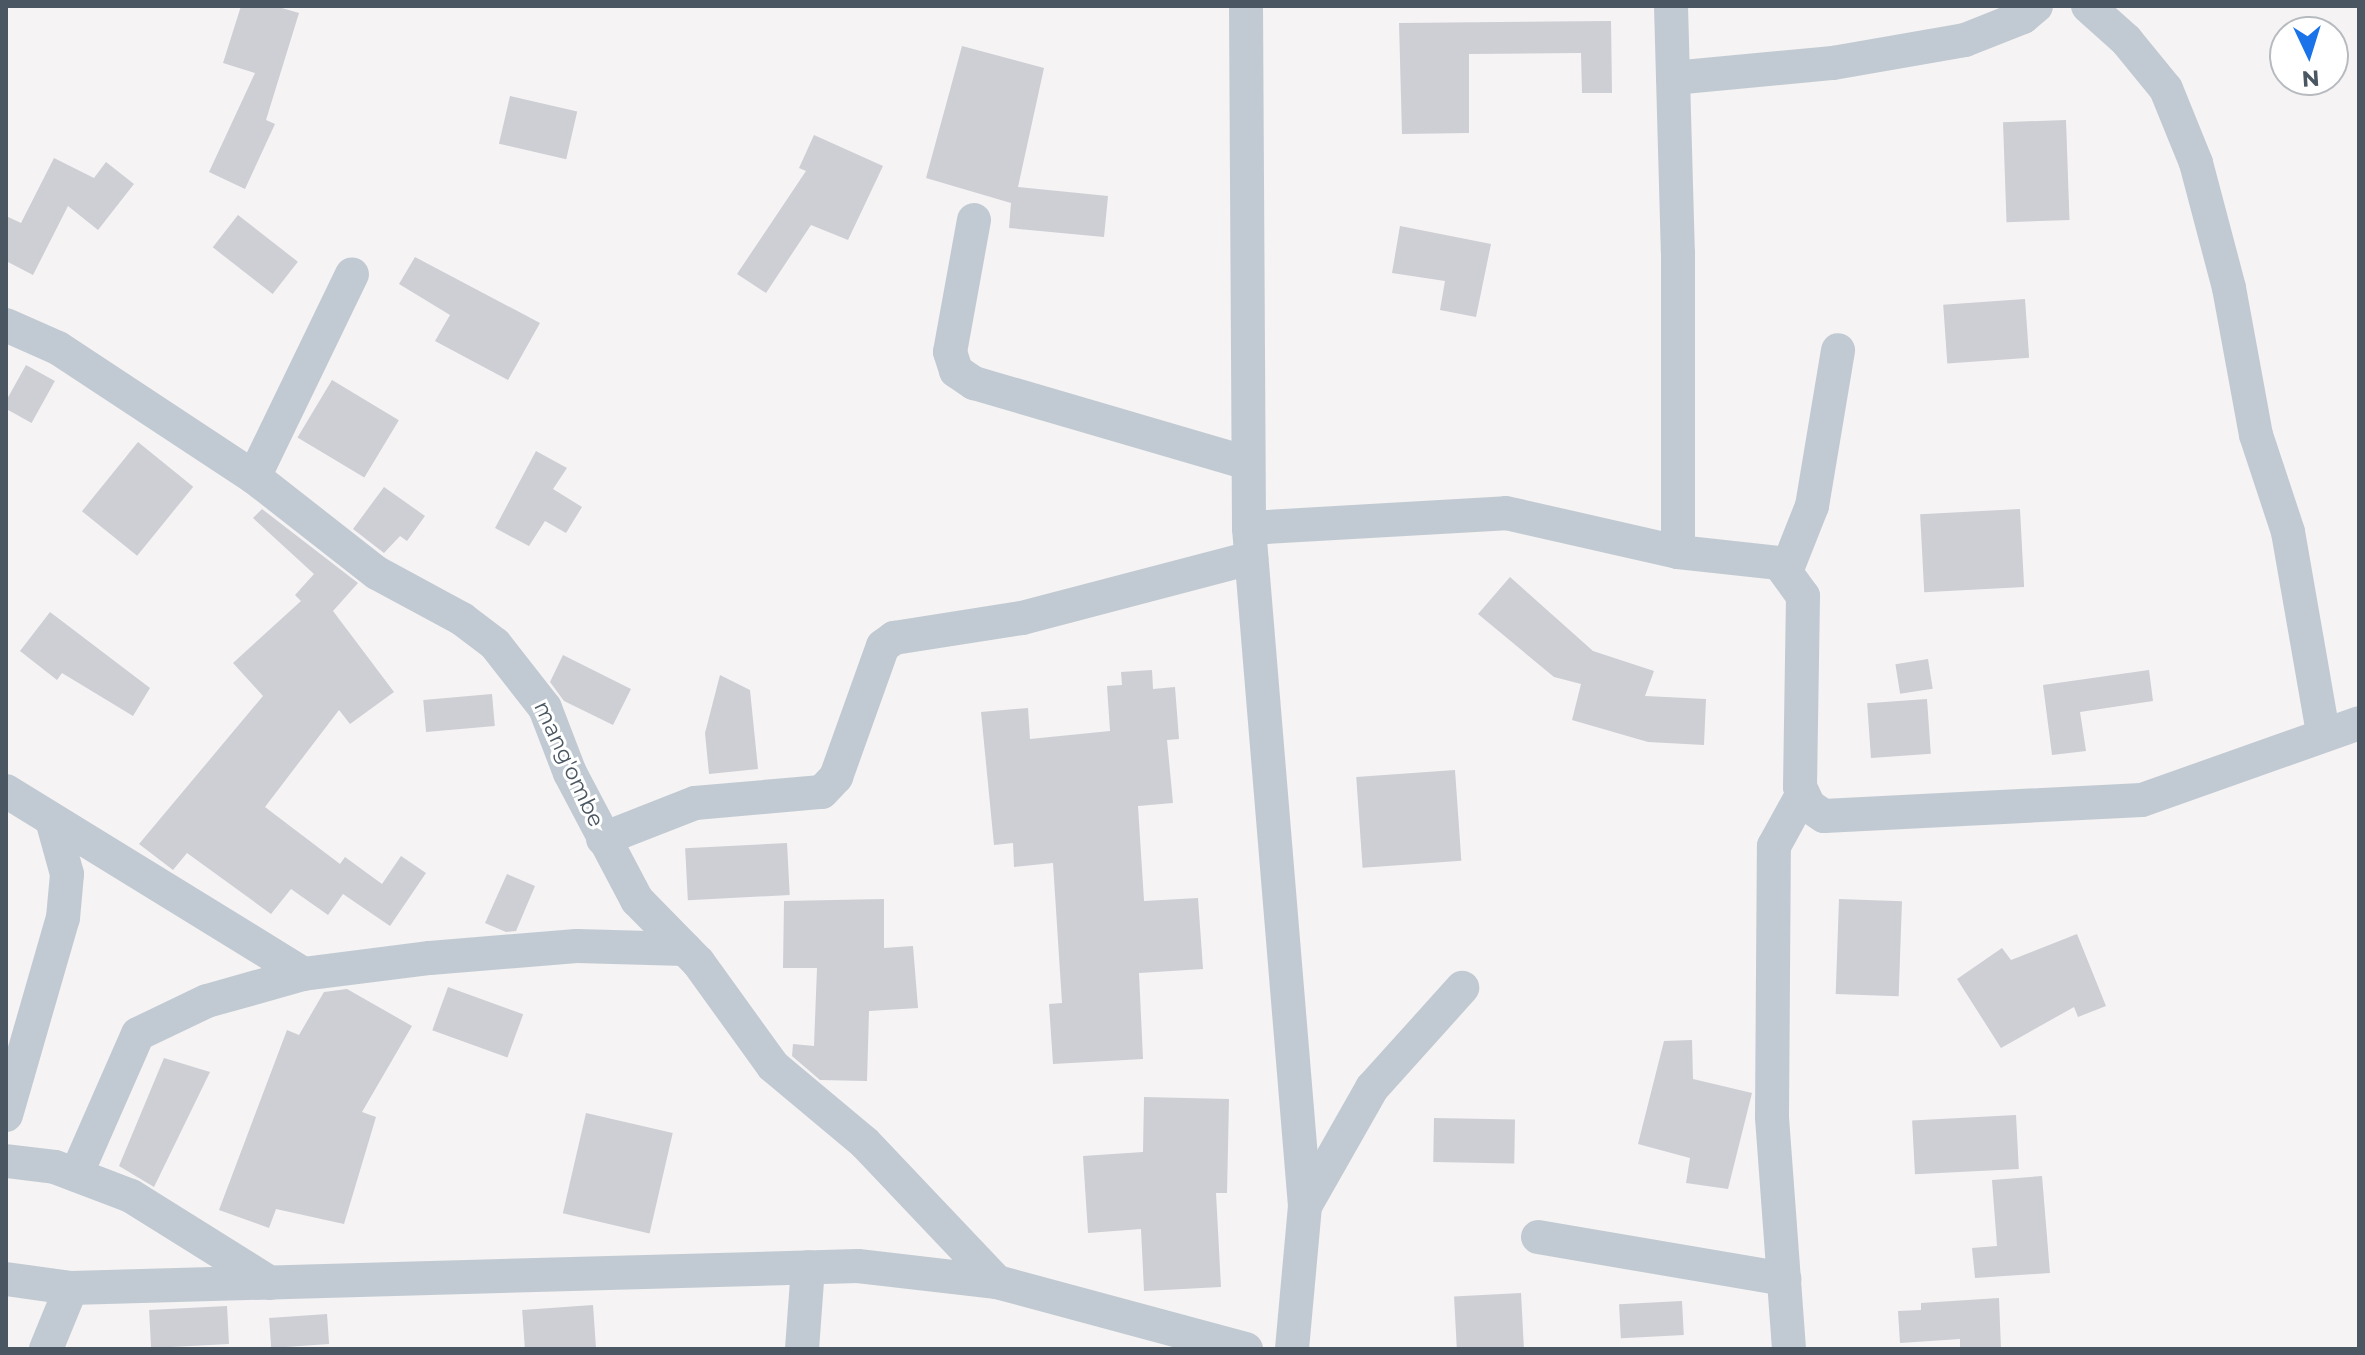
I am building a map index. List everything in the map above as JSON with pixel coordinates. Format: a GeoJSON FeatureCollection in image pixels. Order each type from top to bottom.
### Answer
{"type":"FeatureCollection","features":[{"type":"Feature","properties":{"kind":"street"},"geometry":{"type":"LineString","coordinates":[[1246,6],[1250,543],[1305,1206],[1292,1349]]}},
{"type":"Feature","properties":{"kind":"street"},"geometry":{"type":"LineString","coordinates":[[1671,6],[1678,552]]}},
{"type":"Feature","properties":{"kind":"street"},"geometry":{"type":"LineString","coordinates":[[1673,78],[1833,63],[1965,40],[2023,17],[2036,6]]}},
{"type":"Feature","properties":{"kind":"street"},"geometry":{"type":"LineString","coordinates":[[2088,6],[2126,40],[2166,89],[2196,163],[2229,288],[2256,435],[2288,532],[2323,733]]}},
{"type":"Feature","properties":{"kind":"street"},"geometry":{"type":"LineString","coordinates":[[974,220],[950,352],[956,371],[974,383],[1248,463]]}},
{"type":"Feature","properties":{"kind":"street"},"geometry":{"type":"LineString","coordinates":[[254,477],[352,274]]}},
{"type":"Feature","properties":{"kind":"street","name":"mang'ombe"},"geometry":{"type":"LineString","coordinates":[[6,325],[58,348],[254,477],[377,573],[481,632],[515,664],[545,708],[603,839],[637,900],[685,949],[773,1066],[865,1143],[997,1282]]}},
{"type":"Feature","properties":{"kind":"street"},"geometry":{"type":"LineString","coordinates":[[1787,569],[1812,506],[1838,350]]}},
{"type":"Feature","properties":{"kind":"street"},"geometry":{"type":"LineString","coordinates":[[603,839],[695,803],[822,792],[836,777],[883,646],[894,638],[1022,618],[1250,543],[1506,513],[1678,552],[1779,563],[1787,569],[1803,596],[1802,795],[1774,846],[1772,1117],[1789,1349]]}},
{"type":"Feature","properties":{"kind":"street"},"geometry":{"type":"LineString","coordinates":[[1802,795],[1818,813],[1832,817],[2142,800],[2323,733],[2359,723]]}},
{"type":"Feature","properties":{"kind":"street"},"geometry":{"type":"LineString","coordinates":[[6,791],[303,974]]}},
{"type":"Feature","properties":{"kind":"street"},"geometry":{"type":"LineString","coordinates":[[6,1115],[63,918],[67,874],[52,820]]}},
{"type":"Feature","properties":{"kind":"street"},"geometry":{"type":"LineString","coordinates":[[76,1175],[138,1034],[207,1001],[303,974],[577,946],[685,949]]}},
{"type":"Feature","properties":{"kind":"street"},"geometry":{"type":"LineString","coordinates":[[1305,1206],[1372,1088],[1462,988]]}},
{"type":"Feature","properties":{"kind":"street"},"geometry":{"type":"LineString","coordinates":[[6,1161],[76,1175],[131,1196],[270,1283]]}},
{"type":"Feature","properties":{"kind":"street"},"geometry":{"type":"LineString","coordinates":[[1538,1237],[1784,1279]]}},
{"type":"Feature","properties":{"kind":"street"},"geometry":{"type":"LineString","coordinates":[[802,1349],[808,1267]]}},
{"type":"Feature","properties":{"kind":"street"},"geometry":{"type":"LineString","coordinates":[[6,1279],[71,1288],[808,1267],[915,1270],[997,1282],[1246,1349]]}},
{"type":"Feature","properties":{"kind":"street"},"geometry":{"type":"LineString","coordinates":[[46,1349],[71,1288]]}},
{"type":"Feature","properties":{"kind":"building"},"geometry":{"type":"Polygon","coordinates":[[[241,6],[275,6],[299,13],[266,120],[275,124],[245,189],[209,172],[255,73],[223,63],[241,6]]]}},
{"type":"Feature","properties":{"kind":"building"},"geometry":{"type":"Polygon","coordinates":[[[1611,21],[1612,93],[1582,93],[1581,53],[1469,54],[1469,133],[1402,134],[1399,23],[1611,21]]]}},
{"type":"Feature","properties":{"kind":"building"},"geometry":{"type":"Polygon","coordinates":[[[962,46],[1044,68],[1018,187],[1108,196],[1104,237],[1009,228],[1011,203],[926,178],[962,46]]]}},
{"type":"Feature","properties":{"kind":"building"},"geometry":{"type":"Polygon","coordinates":[[[510,96],[577,112],[566,159],[499,144],[510,96]]]}},
{"type":"Feature","properties":{"kind":"building"},"geometry":{"type":"Polygon","coordinates":[[[2066,120],[2069,220],[2007,222],[2003,122],[2066,120]]]}},
{"type":"Feature","properties":{"kind":"building"},"geometry":{"type":"Polygon","coordinates":[[[814,135],[883,166],[848,240],[811,225],[766,293],[737,274],[806,171],[799,168],[814,135]]]}},
{"type":"Feature","properties":{"kind":"building"},"geometry":{"type":"Polygon","coordinates":[[[54,158],[94,178],[106,162],[134,184],[98,230],[68,206],[33,275],[6,261],[6,216],[21,223],[54,158]]]}},
{"type":"Feature","properties":{"kind":"building"},"geometry":{"type":"Polygon","coordinates":[[[238,215],[298,262],[273,294],[213,247],[238,215]]]}},
{"type":"Feature","properties":{"kind":"building"},"geometry":{"type":"Polygon","coordinates":[[[1400,226],[1491,244],[1476,317],[1440,310],[1445,281],[1392,273],[1400,226]]]}},
{"type":"Feature","properties":{"kind":"building"},"geometry":{"type":"Polygon","coordinates":[[[415,257],[540,323],[508,380],[435,341],[450,315],[399,284],[415,257]]]}},
{"type":"Feature","properties":{"kind":"building"},"geometry":{"type":"Polygon","coordinates":[[[2025,299],[2029,358],[1947,364],[1943,305],[2025,299]]]}},
{"type":"Feature","properties":{"kind":"building"},"geometry":{"type":"Polygon","coordinates":[[[26,365],[55,381],[32,423],[6,409],[6,401],[26,365]]]}},
{"type":"Feature","properties":{"kind":"building"},"geometry":{"type":"Polygon","coordinates":[[[332,380],[399,420],[364,478],[297,437],[332,380]]]}},
{"type":"Feature","properties":{"kind":"building"},"geometry":{"type":"Polygon","coordinates":[[[138,442],[193,487],[137,556],[82,511],[138,442]]]}},
{"type":"Feature","properties":{"kind":"building"},"geometry":{"type":"Polygon","coordinates":[[[536,451],[567,468],[553,489],[582,507],[566,533],[545,521],[529,546],[495,528],[536,451]]]}},
{"type":"Feature","properties":{"kind":"building"},"geometry":{"type":"Polygon","coordinates":[[[384,487],[425,516],[407,541],[400,536],[384,553],[353,529],[384,487]]]}},
{"type":"Feature","properties":{"kind":"building"},"geometry":{"type":"Polygon","coordinates":[[[262,509],[358,583],[333,611],[394,692],[350,724],[339,710],[265,807],[340,864],[345,857],[382,884],[401,856],[426,873],[390,926],[343,894],[328,915],[291,889],[271,914],[187,853],[173,870],[139,844],[263,696],[233,663],[301,601],[295,595],[314,574],[253,518],[262,509]]]}},
{"type":"Feature","properties":{"kind":"building"},"geometry":{"type":"Polygon","coordinates":[[[2020,509],[2024,587],[1924,592],[1920,514],[2020,509]]]}},
{"type":"Feature","properties":{"kind":"building"},"geometry":{"type":"Polygon","coordinates":[[[1510,577],[1593,651],[1654,671],[1645,696],[1706,699],[1704,745],[1648,742],[1572,720],[1581,684],[1554,677],[1478,614],[1510,577]]]}},
{"type":"Feature","properties":{"kind":"building"},"geometry":{"type":"Polygon","coordinates":[[[50,612],[150,688],[133,716],[62,673],[57,680],[20,651],[50,612]]]}},
{"type":"Feature","properties":{"kind":"building"},"geometry":{"type":"Polygon","coordinates":[[[563,655],[631,689],[613,725],[564,701],[550,682],[563,655]]]}},
{"type":"Feature","properties":{"kind":"building"},"geometry":{"type":"Polygon","coordinates":[[[1928,659],[1933,689],[1900,694],[1895,664],[1928,659]]]}},
{"type":"Feature","properties":{"kind":"building"},"geometry":{"type":"Polygon","coordinates":[[[1152,670],[1153,689],[1175,687],[1179,739],[1167,740],[1173,803],[1138,806],[1144,901],[1198,898],[1203,969],[1139,973],[1143,1059],[1053,1064],[1049,1004],[1062,1003],[1053,863],[1014,867],[1013,843],[994,845],[981,712],[1028,708],[1030,739],[1110,731],[1107,686],[1122,685],[1121,672],[1152,670]]]}},
{"type":"Feature","properties":{"kind":"building"},"geometry":{"type":"Polygon","coordinates":[[[2149,670],[2153,701],[2080,712],[2086,751],[2052,755],[2043,685],[2149,670]]]}},
{"type":"Feature","properties":{"kind":"building"},"geometry":{"type":"Polygon","coordinates":[[[720,675],[750,690],[758,769],[709,774],[705,733],[720,675]]]}},
{"type":"Feature","properties":{"kind":"building"},"geometry":{"type":"Polygon","coordinates":[[[492,694],[495,726],[426,732],[423,700],[492,694]]]}},
{"type":"Feature","properties":{"kind":"building"},"geometry":{"type":"Polygon","coordinates":[[[1927,699],[1931,754],[1871,758],[1867,703],[1927,699]]]}},
{"type":"Feature","properties":{"kind":"building"},"geometry":{"type":"Polygon","coordinates":[[[1455,770],[1461,861],[1363,868],[1356,777],[1455,770]]]}},
{"type":"Feature","properties":{"kind":"building"},"geometry":{"type":"Polygon","coordinates":[[[787,843],[790,895],[688,900],[685,848],[787,843]]]}},
{"type":"Feature","properties":{"kind":"building"},"geometry":{"type":"Polygon","coordinates":[[[507,874],[535,886],[516,931],[506,932],[485,923],[507,874]]]}},
{"type":"Feature","properties":{"kind":"building"},"geometry":{"type":"Polygon","coordinates":[[[884,899],[884,948],[913,946],[918,1008],[869,1011],[867,1081],[820,1080],[792,1056],[793,1044],[814,1046],[817,968],[783,968],[784,901],[884,899]]]}},
{"type":"Feature","properties":{"kind":"building"},"geometry":{"type":"Polygon","coordinates":[[[1839,899],[1902,901],[1899,996],[1836,994],[1839,899]]]}},
{"type":"Feature","properties":{"kind":"building"},"geometry":{"type":"Polygon","coordinates":[[[2077,934],[2106,1006],[2078,1017],[2074,1007],[2001,1048],[1957,979],[2002,948],[2011,960],[2077,934]]]}},
{"type":"Feature","properties":{"kind":"building"},"geometry":{"type":"Polygon","coordinates":[[[448,987],[523,1014],[507,1058],[432,1030],[448,987]]]}},
{"type":"Feature","properties":{"kind":"building"},"geometry":{"type":"Polygon","coordinates":[[[347,989],[412,1026],[362,1112],[376,1117],[344,1224],[276,1209],[269,1228],[219,1210],[287,1030],[299,1035],[324,992],[347,989]]]}},
{"type":"Feature","properties":{"kind":"building"},"geometry":{"type":"Polygon","coordinates":[[[1692,1040],[1693,1079],[1752,1093],[1728,1189],[1686,1183],[1690,1158],[1638,1144],[1664,1041],[1692,1040]]]}},
{"type":"Feature","properties":{"kind":"building"},"geometry":{"type":"Polygon","coordinates":[[[164,1058],[210,1072],[154,1187],[119,1166],[164,1058]]]}},
{"type":"Feature","properties":{"kind":"building"},"geometry":{"type":"Polygon","coordinates":[[[1144,1097],[1229,1099],[1227,1193],[1216,1193],[1221,1287],[1144,1291],[1141,1229],[1088,1233],[1083,1156],[1143,1152],[1144,1097]]]}},
{"type":"Feature","properties":{"kind":"building"},"geometry":{"type":"Polygon","coordinates":[[[586,1113],[673,1133],[650,1233],[563,1213],[586,1113]]]}},
{"type":"Feature","properties":{"kind":"building"},"geometry":{"type":"Polygon","coordinates":[[[2016,1115],[2019,1169],[1915,1174],[1912,1120],[2016,1115]]]}},
{"type":"Feature","properties":{"kind":"building"},"geometry":{"type":"Polygon","coordinates":[[[1434,1118],[1515,1119],[1514,1163],[1433,1162],[1434,1118]]]}},
{"type":"Feature","properties":{"kind":"building"},"geometry":{"type":"Polygon","coordinates":[[[2042,1176],[2050,1273],[1975,1278],[1972,1248],[1997,1246],[1992,1180],[2042,1176]]]}},
{"type":"Feature","properties":{"kind":"building"},"geometry":{"type":"Polygon","coordinates":[[[1521,1293],[1524,1349],[1457,1349],[1454,1297],[1521,1293]]]}},
{"type":"Feature","properties":{"kind":"building"},"geometry":{"type":"Polygon","coordinates":[[[1999,1298],[2001,1349],[1960,1349],[1960,1339],[1900,1343],[1898,1311],[1921,1310],[1921,1303],[1999,1298]]]}},
{"type":"Feature","properties":{"kind":"building"},"geometry":{"type":"Polygon","coordinates":[[[1682,1301],[1684,1335],[1621,1338],[1619,1304],[1682,1301]]]}},
{"type":"Feature","properties":{"kind":"building"},"geometry":{"type":"Polygon","coordinates":[[[593,1305],[596,1349],[525,1349],[522,1310],[593,1305]]]}},
{"type":"Feature","properties":{"kind":"building"},"geometry":{"type":"Polygon","coordinates":[[[227,1306],[229,1344],[151,1348],[149,1310],[227,1306]]]}},
{"type":"Feature","properties":{"kind":"building"},"geometry":{"type":"Polygon","coordinates":[[[327,1314],[329,1344],[271,1348],[269,1318],[327,1314]]]}}]}
